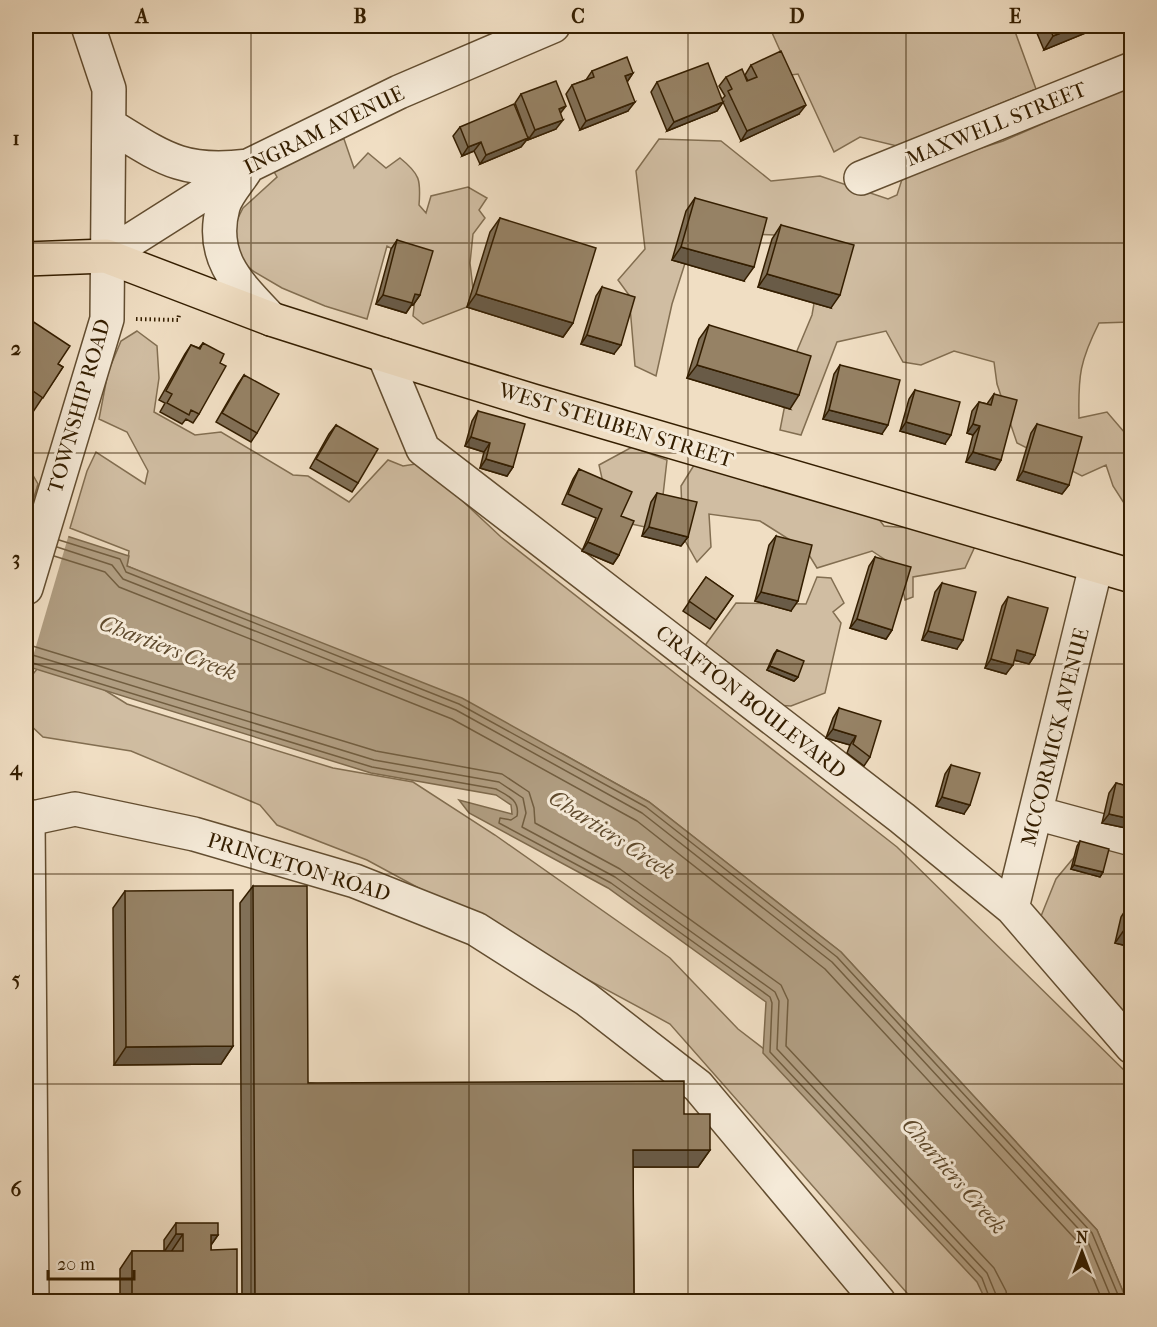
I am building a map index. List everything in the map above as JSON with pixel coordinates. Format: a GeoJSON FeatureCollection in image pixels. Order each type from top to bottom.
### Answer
{"type":"FeatureCollection","features":[{"type":"Feature","properties":{"kind":"main road"},"geometry":{"type":"LineString","coordinates":[[26,259],[106,256]]}},
{"type":"Feature","properties":{"kind":"main road","name":"WEST STEUBEN STREET"},"geometry":{"type":"LineString","coordinates":[[106,256],[271,319],[384,355],[1131,576]]}},
{"type":"Feature","properties":{"kind":"street","name":"TOWNSHIP ROAD"},"geometry":{"type":"LineString","coordinates":[[26,588],[107,319],[106,256],[111,126],[109,89],[88,26]]}},
{"type":"Feature","properties":{"kind":"street","name":"INGRAM AVENUE"},"geometry":{"type":"LineString","coordinates":[[106,256],[248,165],[399,92],[553,26]]}},
{"type":"Feature","properties":{"kind":"street","name":"MAXWELL STREET"},"geometry":{"type":"LineString","coordinates":[[861,178],[1131,69]]}},
{"type":"Feature","properties":{"kind":"street"},"geometry":{"type":"LineString","coordinates":[[111,126],[163,158],[191,168],[220,169],[248,165]]}},
{"type":"Feature","properties":{"kind":"street"},"geometry":{"type":"LineString","coordinates":[[248,165],[223,205],[219,245],[234,280],[271,319]]}},
{"type":"Feature","properties":{"kind":"street","name":"CRAFTON BOULEVARD"},"geometry":{"type":"LineString","coordinates":[[384,355],[423,449],[903,818],[1012,909],[1131,1047]]}},
{"type":"Feature","properties":{"kind":"street","name":"MCCORMICK AVENUE"},"geometry":{"type":"LineString","coordinates":[[1012,909],[1096,566]]}},
{"type":"Feature","properties":{"kind":"street","name":"PRINCETON ROAD"},"geometry":{"type":"LineString","coordinates":[[27,817],[75,809],[194,834],[355,881],[476,929],[586,999],[698,1086],[879,1302]]}},
{"type":"Feature","properties":{"kind":"street"},"geometry":{"type":"LineString","coordinates":[[1036,813],[1131,839]]}},
{"type":"Feature","properties":{"kind":"street"},"geometry":{"type":"LineString","coordinates":[[27,817],[32,1302]]}},
{"type":"Feature","properties":{"kind":"shaded area"},"geometry":{"type":"Polygon","coordinates":[[[769,26],[1013,26],[1036,89],[897,146],[860,137],[834,152],[798,74],[791,75],[769,26]]]}},
{"type":"Feature","properties":{"kind":"shaded area"},"geometry":{"type":"Polygon","coordinates":[[[1131,85],[1131,322],[1099,323],[1081,369],[1079,418],[1107,412],[1131,440],[1131,514],[1113,486],[1106,465],[1082,476],[1017,443],[997,384],[994,362],[954,351],[921,365],[903,362],[886,331],[837,342],[801,435],[780,430],[794,358],[812,315],[820,269],[775,235],[695,232],[672,304],[656,376],[635,366],[629,295],[618,280],[645,249],[636,171],[659,139],[721,141],[771,181],[820,176],[888,199],[897,195],[904,173],[1003,141],[1131,85]]]}},
{"type":"Feature","properties":{"kind":"shaded area"},"geometry":{"type":"Polygon","coordinates":[[[344,139],[354,168],[368,153],[386,168],[400,158],[407,164],[418,178],[419,205],[426,213],[431,196],[468,187],[487,198],[479,210],[485,218],[473,234],[470,263],[473,289],[467,307],[423,324],[413,316],[419,263],[387,246],[367,319],[325,306],[282,288],[253,271],[239,258],[233,228],[243,208],[277,177],[273,170],[310,147],[344,139]]]}},
{"type":"Feature","properties":{"kind":"shaded area"},"geometry":{"type":"Polygon","coordinates":[[[137,331],[157,346],[159,378],[154,412],[195,435],[221,432],[293,475],[308,476],[349,502],[388,460],[403,466],[422,463],[501,537],[897,847],[1131,1077],[1131,1301],[1127,1301],[1097,1230],[841,952],[649,802],[563,754],[127,566],[129,551],[70,528],[87,471],[96,452],[145,484],[148,471],[127,432],[99,419],[108,372],[121,341],[137,331]]]}},
{"type":"Feature","properties":{"kind":"shaded area"},"geometry":{"type":"Polygon","coordinates":[[[632,447],[667,460],[662,504],[645,527],[627,523],[609,510],[599,465],[632,447]]]}},
{"type":"Feature","properties":{"kind":"shaded area"},"geometry":{"type":"Polygon","coordinates":[[[696,462],[875,514],[884,526],[923,529],[977,542],[965,568],[913,577],[913,597],[905,600],[899,569],[872,551],[817,568],[806,550],[760,521],[709,514],[711,547],[697,562],[683,537],[681,486],[696,462]]]}},
{"type":"Feature","properties":{"kind":"shaded area"},"geometry":{"type":"Polygon","coordinates":[[[26,463],[38,484],[26,524],[26,463]]]}},
{"type":"Feature","properties":{"kind":"shaded area"},"geometry":{"type":"Polygon","coordinates":[[[817,577],[831,578],[844,603],[833,612],[841,623],[825,693],[791,706],[743,703],[701,651],[736,603],[806,604],[817,577]]]}},
{"type":"Feature","properties":{"kind":"shaded area"},"geometry":{"type":"Polygon","coordinates":[[[48,655],[127,704],[333,768],[413,782],[495,835],[670,958],[738,1029],[799,1076],[1007,1301],[914,1301],[670,1024],[367,860],[277,825],[260,805],[131,751],[43,737],[26,721],[26,683],[48,655]]]}},
{"type":"Feature","properties":{"kind":"shaded area"},"geometry":{"type":"Polygon","coordinates":[[[1131,835],[1131,1031],[1037,926],[1056,879],[1090,838],[1131,835]]]}},
{"type":"Feature","properties":{"kind":"water","name":"Chartiers Creek"},"geometry":{"type":"Polygon","coordinates":[[[26,523],[129,556],[127,566],[462,698],[649,802],[841,952],[1097,1230],[1127,1301],[986,1301],[977,1282],[763,1053],[766,1002],[608,888],[469,813],[459,800],[512,814],[511,805],[496,795],[371,773],[26,666],[26,523]]]}},
{"type":"Feature","properties":{"kind":"pier"},"geometry":{"type":"Polygon","coordinates":[[[27,520],[69,534],[29,670],[26,669],[27,520]]]}},
{"type":"Feature","properties":{"kind":"building"},"geometry":{"type":"Polygon","coordinates":[[[1049,26],[1079,26],[1053,36],[1049,26]]]}},
{"type":"Feature","properties":{"kind":"building"},"geometry":{"type":"Polygon","coordinates":[[[781,51],[806,105],[747,131],[728,91],[732,89],[726,77],[742,69],[747,81],[757,77],[751,65],[781,51]]]}},
{"type":"Feature","properties":{"kind":"building"},"geometry":{"type":"Polygon","coordinates":[[[627,57],[633,73],[625,76],[635,102],[586,121],[572,85],[594,77],[592,71],[627,57]]]}},
{"type":"Feature","properties":{"kind":"building"},"geometry":{"type":"Polygon","coordinates":[[[708,63],[723,102],[674,122],[657,82],[708,63]]]}},
{"type":"Feature","properties":{"kind":"building"},"geometry":{"type":"Polygon","coordinates":[[[556,81],[566,106],[559,109],[563,120],[535,130],[521,94],[556,81]]]}},
{"type":"Feature","properties":{"kind":"building"},"geometry":{"type":"Polygon","coordinates":[[[514,104],[528,138],[486,155],[481,142],[468,147],[460,127],[514,104]]]}},
{"type":"Feature","properties":{"kind":"building"},"geometry":{"type":"Polygon","coordinates":[[[695,198],[767,218],[754,267],[681,247],[695,198]]]}},
{"type":"Feature","properties":{"kind":"building"},"geometry":{"type":"Polygon","coordinates":[[[500,218],[596,248],[573,323],[476,294],[500,218]]]}},
{"type":"Feature","properties":{"kind":"building"},"geometry":{"type":"Polygon","coordinates":[[[781,225],[854,245],[840,295],[767,274],[781,225]]]}},
{"type":"Feature","properties":{"kind":"building"},"geometry":{"type":"Polygon","coordinates":[[[397,240],[433,251],[420,295],[415,294],[412,303],[383,295],[397,240]]]}},
{"type":"Feature","properties":{"kind":"building"},"geometry":{"type":"Polygon","coordinates":[[[602,287],[635,297],[621,345],[587,335],[602,287]]]}},
{"type":"Feature","properties":{"kind":"building"},"geometry":{"type":"Polygon","coordinates":[[[26,317],[70,346],[58,364],[63,367],[43,398],[26,386],[26,317]]]}},
{"type":"Feature","properties":{"kind":"building"},"geometry":{"type":"Polygon","coordinates":[[[709,325],[811,356],[799,395],[697,365],[709,325]]]}},
{"type":"Feature","properties":{"kind":"building"},"geometry":{"type":"Polygon","coordinates":[[[203,343],[224,354],[220,363],[226,366],[199,414],[191,410],[189,415],[167,403],[172,394],[166,391],[191,345],[200,349],[203,343]]]}},
{"type":"Feature","properties":{"kind":"building"},"geometry":{"type":"Polygon","coordinates":[[[840,365],[900,380],[888,425],[829,410],[840,365]]]}},
{"type":"Feature","properties":{"kind":"building"},"geometry":{"type":"Polygon","coordinates":[[[244,375],[279,394],[257,433],[222,413],[244,375]]]}},
{"type":"Feature","properties":{"kind":"building"},"geometry":{"type":"Polygon","coordinates":[[[915,390],[960,402],[951,435],[906,422],[915,390]]]}},
{"type":"Feature","properties":{"kind":"building"},"geometry":{"type":"Polygon","coordinates":[[[994,394],[1017,400],[1001,460],[973,452],[980,426],[973,424],[979,402],[991,405],[994,394]]]}},
{"type":"Feature","properties":{"kind":"building"},"geometry":{"type":"Polygon","coordinates":[[[478,411],[525,424],[513,467],[486,459],[490,443],[471,437],[478,411]]]}},
{"type":"Feature","properties":{"kind":"building"},"geometry":{"type":"Polygon","coordinates":[[[1037,424],[1082,437],[1069,485],[1023,471],[1037,424]]]}},
{"type":"Feature","properties":{"kind":"building"},"geometry":{"type":"Polygon","coordinates":[[[336,425],[378,449],[358,483],[316,459],[336,425]]]}},
{"type":"Feature","properties":{"kind":"building"},"geometry":{"type":"Polygon","coordinates":[[[579,469],[632,492],[621,516],[634,521],[619,555],[588,542],[602,509],[568,494],[579,469]]]}},
{"type":"Feature","properties":{"kind":"building"},"geometry":{"type":"Polygon","coordinates":[[[657,493],[697,502],[688,537],[649,527],[657,493]]]}},
{"type":"Feature","properties":{"kind":"building"},"geometry":{"type":"Polygon","coordinates":[[[776,536],[812,545],[798,601],[761,592],[776,536]]]}},
{"type":"Feature","properties":{"kind":"building"},"geometry":{"type":"Polygon","coordinates":[[[875,557],[911,567],[892,630],[857,619],[875,557]]]}},
{"type":"Feature","properties":{"kind":"building"},"geometry":{"type":"Polygon","coordinates":[[[706,577],[733,596],[716,620],[689,601],[706,577]]]}},
{"type":"Feature","properties":{"kind":"building"},"geometry":{"type":"Polygon","coordinates":[[[942,583],[976,592],[963,640],[928,631],[942,583]]]}},
{"type":"Feature","properties":{"kind":"building"},"geometry":{"type":"Polygon","coordinates":[[[1008,597],[1048,608],[1035,655],[1017,650],[1013,665],[991,659],[1008,597]]]}},
{"type":"Feature","properties":{"kind":"building"},"geometry":{"type":"Polygon","coordinates":[[[777,650],[804,661],[798,677],[770,666],[777,650]]]}},
{"type":"Feature","properties":{"kind":"building"},"geometry":{"type":"Polygon","coordinates":[[[839,708],[881,721],[870,757],[853,744],[856,736],[833,729],[839,708]]]}},
{"type":"Feature","properties":{"kind":"building"},"geometry":{"type":"Polygon","coordinates":[[[951,765],[980,773],[970,805],[942,797],[951,765]]]}},
{"type":"Feature","properties":{"kind":"building"},"geometry":{"type":"Polygon","coordinates":[[[1116,783],[1131,787],[1131,819],[1109,814],[1116,783]]]}},
{"type":"Feature","properties":{"kind":"building"},"geometry":{"type":"Polygon","coordinates":[[[1080,841],[1109,849],[1103,872],[1074,865],[1080,841]]]}},
{"type":"Feature","properties":{"kind":"building"},"geometry":{"type":"Polygon","coordinates":[[[253,886],[307,886],[308,1083],[684,1081],[684,1114],[710,1114],[710,1150],[633,1150],[634,1302],[255,1302],[253,886]]]}},
{"type":"Feature","properties":{"kind":"building"},"geometry":{"type":"Polygon","coordinates":[[[233,890],[233,1046],[126,1047],[125,891],[233,890]]]}},
{"type":"Feature","properties":{"kind":"building"},"geometry":{"type":"Polygon","coordinates":[[[1131,903],[1131,931],[1124,930],[1131,903]]]}},
{"type":"Feature","properties":{"kind":"building"},"geometry":{"type":"Polygon","coordinates":[[[176,1223],[218,1223],[218,1235],[211,1235],[211,1250],[237,1249],[237,1302],[132,1302],[132,1251],[183,1251],[183,1234],[176,1234],[176,1223]]]}}]}
